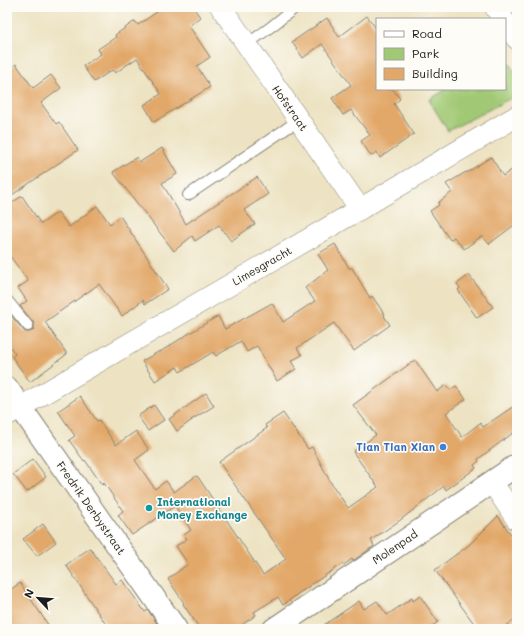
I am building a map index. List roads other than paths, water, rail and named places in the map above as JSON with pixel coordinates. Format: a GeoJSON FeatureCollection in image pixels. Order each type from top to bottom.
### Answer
{"type":"FeatureCollection","features":[{"type":"Feature","properties":{"kind":"main road","name":"Fredrik Derbystraat"},"geometry":{"type":"LineString","coordinates":[[7,388],[14,411],[176,629]]}},
{"type":"Feature","properties":{"kind":"main road","name":"Molenpad"},"geometry":{"type":"LineString","coordinates":[[274,629],[517,465]]}},
{"type":"Feature","properties":{"kind":"street","name":"Hofstraat"},"geometry":{"type":"LineString","coordinates":[[221,7],[360,210]]}},
{"type":"Feature","properties":{"kind":"street"},"geometry":{"type":"LineString","coordinates":[[495,7],[502,18]]}},
{"type":"Feature","properties":{"kind":"street"},"geometry":{"type":"LineString","coordinates":[[506,24],[517,40]]}},
{"type":"Feature","properties":{"kind":"street","name":"Limesgracht"},"geometry":{"type":"LineString","coordinates":[[14,411],[360,210],[517,116]]}},
{"type":"Feature","properties":{"kind":"street"},"geometry":{"type":"LineString","coordinates":[[492,482],[517,520]]}},
{"type":"Feature","properties":{"kind":"lane"},"geometry":{"type":"LineString","coordinates":[[246,45],[296,7]]}},
{"type":"Feature","properties":{"kind":"lane"},"geometry":{"type":"LineString","coordinates":[[188,195],[299,120]]}},
{"type":"Feature","properties":{"kind":"lane"},"geometry":{"type":"LineString","coordinates":[[7,300],[28,326]]}},
{"type":"Feature","properties":{"kind":"place","name":"Tian Tian Xian"},"geometry":{"type":"Point","coordinates":[443,447]}},
{"type":"Feature","properties":{"kind":"place","name":"International Money Exchange"},"geometry":{"type":"Point","coordinates":[149,508]}}]}
